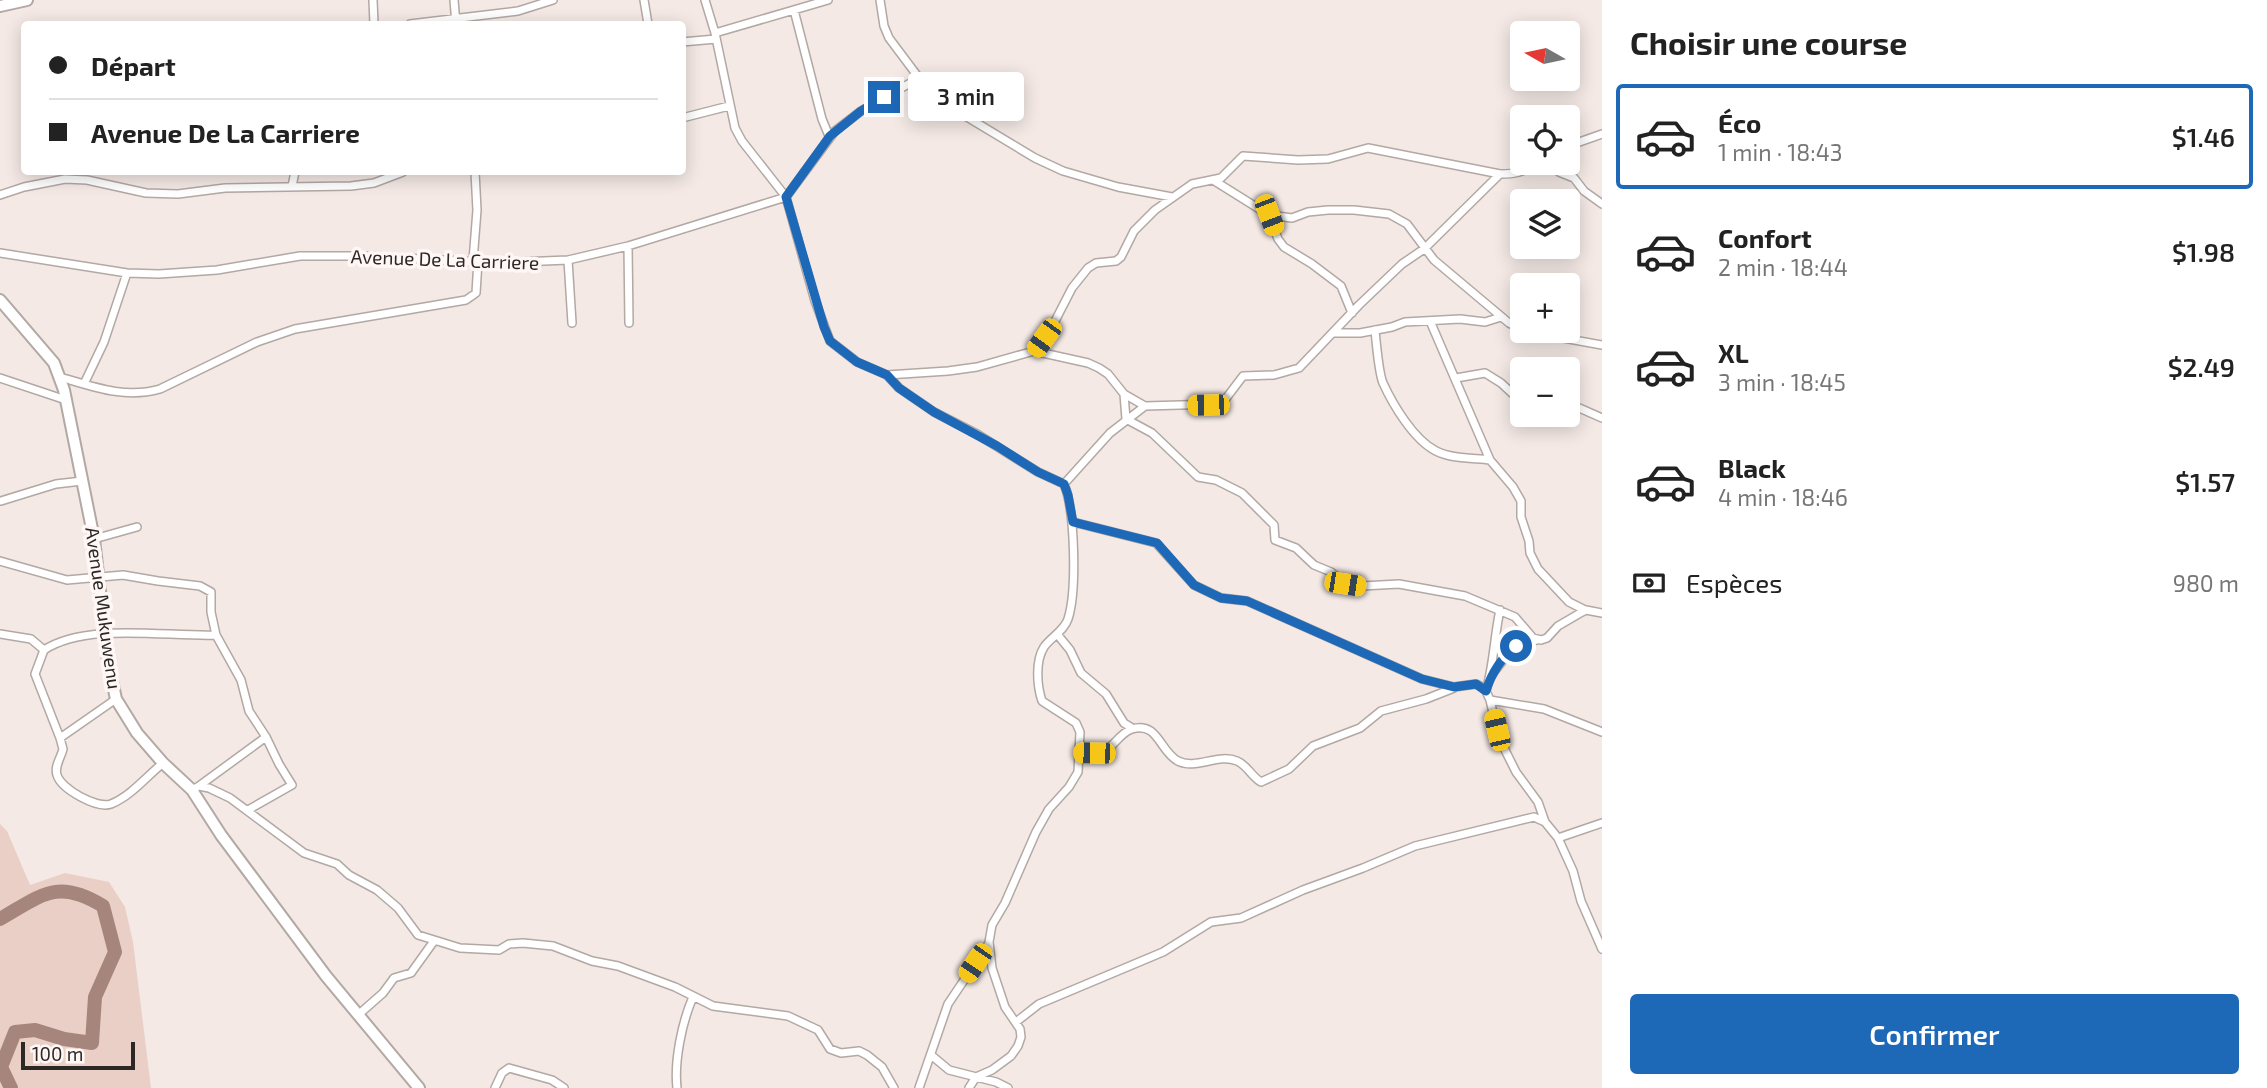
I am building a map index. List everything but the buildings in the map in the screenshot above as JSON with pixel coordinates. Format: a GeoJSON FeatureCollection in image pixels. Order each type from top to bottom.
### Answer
{"type":"FeatureCollection","features":[{"type":"Feature","properties":{"kind":"street"},"geometry":{"type":"LineString","coordinates":[[0,6],[27,0]]}},
{"type":"Feature","properties":{"kind":"street"},"geometry":{"type":"LineString","coordinates":[[373,0],[374,21]]}},
{"type":"Feature","properties":{"kind":"street"},"geometry":{"type":"LineString","coordinates":[[454,0],[456,21],[518,11],[553,0]]}},
{"type":"Feature","properties":{"kind":"street"},"geometry":{"type":"LineString","coordinates":[[644,0],[648,21]]}},
{"type":"Feature","properties":{"kind":"street"},"geometry":{"type":"LineString","coordinates":[[705,0],[716,36],[735,128],[786,197],[815,301],[830,341],[857,362],[887,375],[899,388],[934,412],[1064,484],[1068,495],[1073,522],[1070,606],[1068,619],[1044,647],[1040,656],[1039,692],[1046,706],[1076,723],[1080,732],[1078,772],[1069,787],[1049,809],[1036,832],[1005,903],[992,925],[989,942],[992,968],[1005,1007],[1016,1022],[1021,1037],[1018,1046],[1011,1056],[992,1070],[976,1077],[969,1088]]}},
{"type":"Feature","properties":{"kind":"street"},"geometry":{"type":"LineString","coordinates":[[686,41],[716,36],[828,0]]}},
{"type":"Feature","properties":{"kind":"street"},"geometry":{"type":"LineString","coordinates":[[880,0],[889,38],[919,78],[962,114],[1043,163],[1118,187],[1172,198]]}},
{"type":"Feature","properties":{"kind":"street"},"geometry":{"type":"LineString","coordinates":[[794,10],[822,119],[830,136]]}},
{"type":"Feature","properties":{"kind":"street"},"geometry":{"type":"LineString","coordinates":[[786,197],[830,136],[861,111],[919,78]]}},
{"type":"Feature","properties":{"kind":"street"},"geometry":{"type":"LineString","coordinates":[[686,117],[729,106]]}},
{"type":"Feature","properties":{"kind":"street"},"geometry":{"type":"LineString","coordinates":[[1580,142],[1602,134]]}},
{"type":"Feature","properties":{"kind":"street"},"geometry":{"type":"LineString","coordinates":[[1034,351],[1054,325],[1072,288],[1088,268],[1096,263],[1116,261],[1121,257],[1133,231],[1172,198],[1192,184],[1221,178],[1243,156],[1328,159],[1368,149],[1500,174],[1510,173]]}},
{"type":"Feature","properties":{"kind":"street"},"geometry":{"type":"LineString","coordinates":[[1064,484],[1110,433],[1144,407],[1208,405],[1224,401],[1243,376],[1274,375],[1299,368],[1402,264],[1424,249],[1500,174]]}},
{"type":"Feature","properties":{"kind":"street"},"geometry":{"type":"LineString","coordinates":[[292,186],[295,175]]}},
{"type":"Feature","properties":{"kind":"street"},"geometry":{"type":"LineString","coordinates":[[0,195],[65,179],[87,180],[146,193],[178,194],[225,188],[351,186],[374,183],[395,175]]}},
{"type":"Feature","properties":{"kind":"street"},"geometry":{"type":"LineString","coordinates":[[60,377],[129,394],[143,393],[173,383],[257,342],[295,329],[466,300],[476,293],[475,175]]}},
{"type":"Feature","properties":{"kind":"street"},"geometry":{"type":"LineString","coordinates":[[1565,175],[1574,178],[1584,191],[1602,204]]}},
{"type":"Feature","properties":{"kind":"street"},"geometry":{"type":"LineString","coordinates":[[1213,180],[1269,215],[1279,218],[1328,210],[1389,214],[1407,224],[1424,249],[1510,322]]}},
{"type":"Feature","properties":{"kind":"street","name":"Avenue De La Carriere"},"geometry":{"type":"LineString","coordinates":[[0,253],[127,273],[182,274],[300,256],[510,263],[568,260],[628,246],[786,197]]}},
{"type":"Feature","properties":{"kind":"street"},"geometry":{"type":"LineString","coordinates":[[1269,215],[1284,247],[1341,286],[1352,313]]}},
{"type":"Feature","properties":{"kind":"street"},"geometry":{"type":"LineString","coordinates":[[628,246],[629,323]]}},
{"type":"Feature","properties":{"kind":"street"},"geometry":{"type":"LineString","coordinates":[[568,260],[572,323]]}},
{"type":"Feature","properties":{"kind":"street"},"geometry":{"type":"LineString","coordinates":[[84,384],[104,342],[127,273]]}},
{"type":"Feature","properties":{"kind":"street","name":"Avenue Mukuwenu"},"geometry":{"type":"LineString","coordinates":[[0,300],[54,363],[60,377],[94,539],[108,662],[116,699],[137,733],[163,762],[195,788],[221,835],[302,944],[419,1088]]}},
{"type":"Feature","properties":{"kind":"street"},"geometry":{"type":"LineString","coordinates":[[1333,333],[1360,333],[1405,322],[1460,319],[1485,322],[1501,317]]}},
{"type":"Feature","properties":{"kind":"street"},"geometry":{"type":"LineString","coordinates":[[1430,321],[1435,326],[1490,460],[1518,494],[1530,553],[1538,569],[1569,602],[1586,610],[1602,613]]}},
{"type":"Feature","properties":{"kind":"street"},"geometry":{"type":"LineString","coordinates":[[1375,330],[1383,383],[1411,429],[1434,450],[1451,456],[1490,460]]}},
{"type":"Feature","properties":{"kind":"street"},"geometry":{"type":"LineString","coordinates":[[1580,341],[1602,345]]}},
{"type":"Feature","properties":{"kind":"street"},"geometry":{"type":"LineString","coordinates":[[887,375],[948,371],[1034,351],[1099,368],[1108,374],[1124,394],[1144,407]]}},
{"type":"Feature","properties":{"kind":"street"},"geometry":{"type":"LineString","coordinates":[[1455,378],[1485,373],[1510,391]]}},
{"type":"Feature","properties":{"kind":"street"},"geometry":{"type":"LineString","coordinates":[[0,378],[66,400]]}},
{"type":"Feature","properties":{"kind":"street"},"geometry":{"type":"LineString","coordinates":[[1124,394],[1126,419]]}},
{"type":"Feature","properties":{"kind":"street"},"geometry":{"type":"LineString","coordinates":[[1580,408],[1602,418]]}},
{"type":"Feature","properties":{"kind":"street"},"geometry":{"type":"LineString","coordinates":[[1126,419],[1152,433],[1198,477],[1216,480],[1242,494],[1274,525],[1275,540],[1296,548],[1314,565],[1331,572],[1345,584],[1399,584],[1465,596],[1515,617],[1533,638],[1541,640]]}},
{"type":"Feature","properties":{"kind":"street"},"geometry":{"type":"LineString","coordinates":[[1,501],[56,484],[82,481]]}},
{"type":"Feature","properties":{"kind":"street"},"geometry":{"type":"LineString","coordinates":[[1073,522],[1157,543],[1194,585],[1206,592],[1221,598],[1247,601],[1406,673],[1454,687]]}},
{"type":"Feature","properties":{"kind":"street"},"geometry":{"type":"LineString","coordinates":[[94,539],[137,527]]}},
{"type":"Feature","properties":{"kind":"street"},"geometry":{"type":"LineString","coordinates":[[0,561],[67,580],[123,575],[206,588],[211,595],[211,612],[216,635],[241,680],[249,711],[292,786],[248,810]]}},
{"type":"Feature","properties":{"kind":"street"},"geometry":{"type":"LineString","coordinates":[[1486,691],[1500,610]]}},
{"type":"Feature","properties":{"kind":"street"},"geometry":{"type":"LineString","coordinates":[[1490,677],[1516,646],[1547,638],[1558,626],[1586,610]]}},
{"type":"Feature","properties":{"kind":"street"},"geometry":{"type":"LineString","coordinates":[[163,762],[110,804],[99,806],[62,784],[57,777],[57,764],[63,749],[35,674],[44,650],[61,641],[105,633],[216,635]]}},
{"type":"Feature","properties":{"kind":"street"},"geometry":{"type":"LineString","coordinates":[[0,634],[31,639],[44,650]]}},
{"type":"Feature","properties":{"kind":"street"},"geometry":{"type":"LineString","coordinates":[[1057,634],[1070,650],[1081,673],[1106,694],[1124,723],[1132,728]]}},
{"type":"Feature","properties":{"kind":"street"},"geometry":{"type":"LineString","coordinates":[[1080,752],[1102,752],[1132,728],[1145,728],[1157,735],[1173,758],[1180,762],[1191,764],[1221,759],[1234,760],[1261,782],[1289,769],[1313,746],[1360,728],[1381,711],[1426,699],[1454,687],[1476,684],[1486,691],[1497,730],[1516,772],[1538,802],[1545,822],[1558,838],[1602,949]]}},
{"type":"Feature","properties":{"kind":"street"},"geometry":{"type":"LineString","coordinates":[[60,738],[116,699]]}},
{"type":"Feature","properties":{"kind":"street"},"geometry":{"type":"LineString","coordinates":[[1490,700],[1544,709],[1602,732]]}},
{"type":"Feature","properties":{"kind":"street"},"geometry":{"type":"LineString","coordinates":[[195,788],[266,737]]}},
{"type":"Feature","properties":{"kind":"street"},"geometry":{"type":"LineString","coordinates":[[195,788],[218,791],[248,810],[304,853],[337,864],[349,875],[377,890],[398,908],[415,933],[460,948],[480,950],[502,950],[511,943],[552,946],[592,961],[618,966],[674,987],[713,1006],[788,1016],[818,1030],[830,1049],[841,1053],[859,1051],[867,1055],[882,1067],[894,1088]]}},
{"type":"Feature","properties":{"kind":"street"},"geometry":{"type":"LineString","coordinates":[[1016,1022],[1039,1004],[1163,952],[1211,922],[1241,918],[1303,890],[1415,846],[1534,817],[1545,822]]}},
{"type":"Feature","properties":{"kind":"street"},"geometry":{"type":"LineString","coordinates":[[1558,838],[1602,823]]}},
{"type":"Feature","properties":{"kind":"street"},"geometry":{"type":"LineString","coordinates":[[358,1015],[383,993],[394,978],[411,973],[434,941]]}},
{"type":"Feature","properties":{"kind":"street"},"geometry":{"type":"LineString","coordinates":[[919,1088],[948,1004],[989,942]]}},
{"type":"Feature","properties":{"kind":"street"},"geometry":{"type":"LineString","coordinates":[[677,1088],[676,1068],[680,1042],[693,997]]}},
{"type":"Feature","properties":{"kind":"street"},"geometry":{"type":"LineString","coordinates":[[931,1055],[949,1070],[1008,1088]]}},
{"type":"Feature","properties":{"kind":"street"},"geometry":{"type":"LineString","coordinates":[[495,1088],[502,1073],[509,1068],[552,1080],[564,1088]]}},
{"type":"Feature","properties":{"kind":"shaded area"},"geometry":{"type":"Polygon","coordinates":[[[0,824],[7,831],[30,885],[65,873],[109,882],[125,907],[133,942],[151,1088],[0,1088],[0,824]]]}},
{"type":"Feature","properties":{"kind":"waterway"},"geometry":{"type":"LineString","coordinates":[[0,919],[50,893],[73,893],[103,906],[115,952],[95,997],[92,1043],[64,1039],[35,1030],[15,1032],[1,1067],[11,1088]]}},
{"type":"Feature","properties":{"kind":"route"},"geometry":{"type":"LineString","coordinates":[[884,97],[861,111],[830,136],[786,197],[824,327],[830,341],[839,349],[857,362],[887,375],[899,388],[934,412],[1064,484],[1073,522],[1157,543],[1194,585],[1206,592],[1221,598],[1247,601],[1406,673],[1454,687],[1476,684],[1486,691],[1490,677],[1516,646]]}}]}
